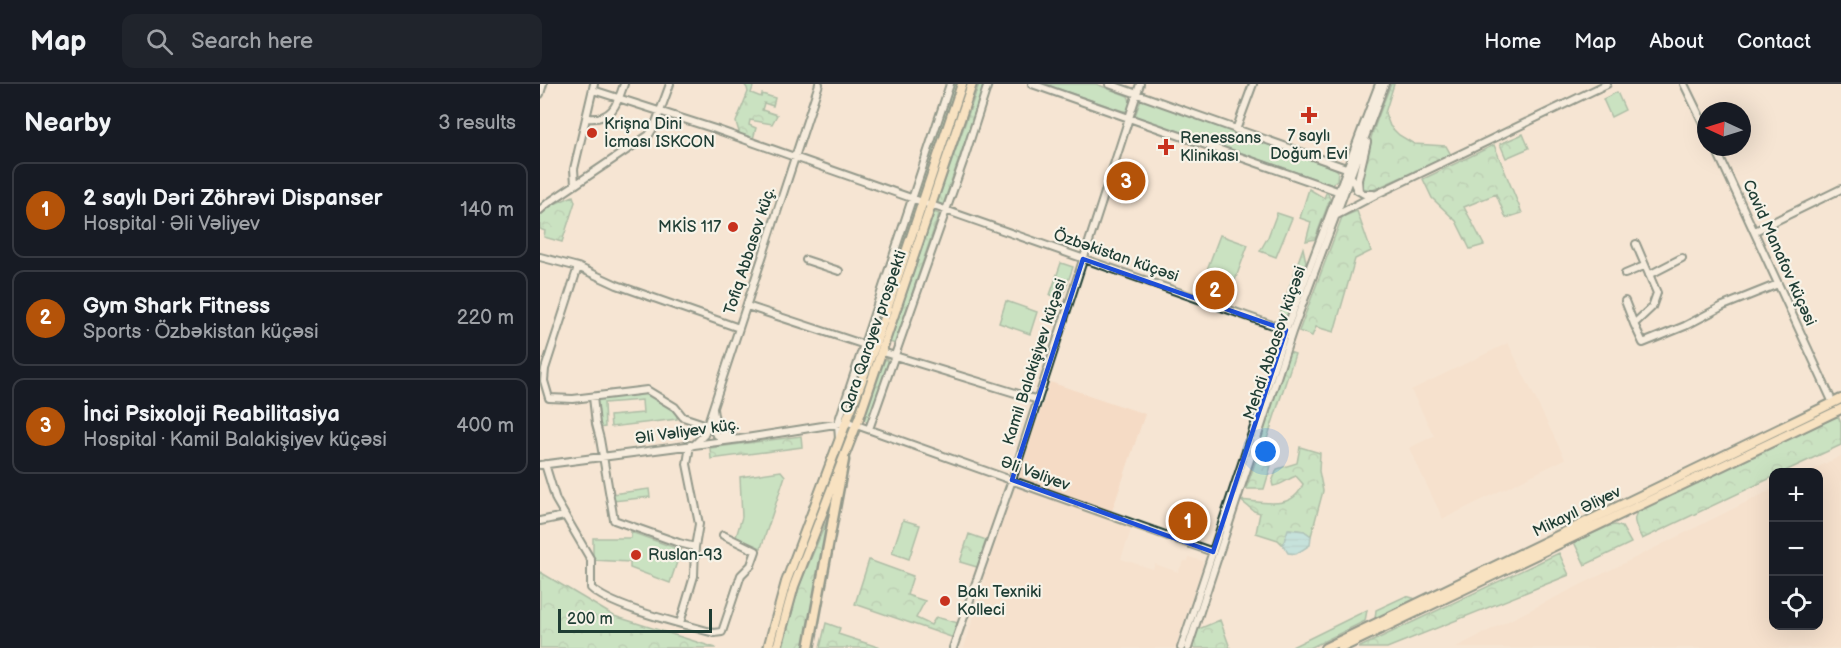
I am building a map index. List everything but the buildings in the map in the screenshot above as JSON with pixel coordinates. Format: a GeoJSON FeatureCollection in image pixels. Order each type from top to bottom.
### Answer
{"type":"FeatureCollection","features":[{"type":"Feature","properties":{"kind":"highway"},"geometry":{"type":"LineString","coordinates":[[809,648],[844,460]]}},
{"type":"Feature","properties":{"kind":"main road","name":"Qara Qarayev prospekti"},"geometry":{"type":"LineString","coordinates":[[790,584],[844,460],[857,424],[922,202],[962,84]]}},
{"type":"Feature","properties":{"kind":"main road","name":"Qara Qarayev prospekti"},"geometry":{"type":"LineString","coordinates":[[790,584],[839,444],[878,350],[932,205],[972,84]]}},
{"type":"Feature","properties":{"kind":"main road","name":"Mikayıl Əliyev"},"geometry":{"type":"LineString","coordinates":[[1325,648],[1837,401]]}},
{"type":"Feature","properties":{"kind":"main road","name":"Mikayıl Əliyev"},"geometry":{"type":"LineString","coordinates":[[1341,648],[1841,409]]}},
{"type":"Feature","properties":{"kind":"main road"},"geometry":{"type":"LineString","coordinates":[[767,648],[790,584]]}},
{"type":"Feature","properties":{"kind":"main road"},"geometry":{"type":"LineString","coordinates":[[777,648],[790,584]]}},
{"type":"Feature","properties":{"kind":"street"},"geometry":{"type":"LineString","coordinates":[[540,92],[543,84]]}},
{"type":"Feature","properties":{"kind":"street"},"geometry":{"type":"LineString","coordinates":[[586,118],[596,119],[609,114],[624,84]]}},
{"type":"Feature","properties":{"kind":"street"},"geometry":{"type":"LineString","coordinates":[[540,210],[649,135],[661,112],[670,84]]}},
{"type":"Feature","properties":{"kind":"street","name":"Tofiq Abbasov küç."},"geometry":{"type":"LineString","coordinates":[[692,445],[701,439],[713,408],[819,84]]}},
{"type":"Feature","properties":{"kind":"street"},"geometry":{"type":"LineString","coordinates":[[839,444],[838,423],[948,84]]}},
{"type":"Feature","properties":{"kind":"street"},"geometry":{"type":"LineString","coordinates":[[869,429],[988,84]]}},
{"type":"Feature","properties":{"kind":"street"},"geometry":{"type":"LineString","coordinates":[[1032,84],[1337,191],[1345,190]]}},
{"type":"Feature","properties":{"kind":"street"},"geometry":{"type":"LineString","coordinates":[[1109,84],[1346,168],[1355,188],[1362,194],[1377,194]]}},
{"type":"Feature","properties":{"kind":"street","name":"Kamil Balakişiyev küçəsi"},"geometry":{"type":"LineString","coordinates":[[953,648],[1012,480],[1140,84]]}},
{"type":"Feature","properties":{"kind":"street"},"geometry":{"type":"LineString","coordinates":[[1236,130],[1253,84]]}},
{"type":"Feature","properties":{"kind":"street","name":"Mehdi Abbasov küçəsi"},"geometry":{"type":"LineString","coordinates":[[1181,648],[1289,331],[1332,214],[1337,191],[1379,84]]}},
{"type":"Feature","properties":{"kind":"street"},"geometry":{"type":"LineString","coordinates":[[1338,209],[1385,84]]}},
{"type":"Feature","properties":{"kind":"street"},"geometry":{"type":"LineString","coordinates":[[1332,214],[1607,84]]}},
{"type":"Feature","properties":{"kind":"street"},"geometry":{"type":"LineString","coordinates":[[1684,84],[1697,111]]}},
{"type":"Feature","properties":{"kind":"street"},"geometry":{"type":"LineString","coordinates":[[575,184],[574,169],[593,87],[619,98],[922,202]]}},
{"type":"Feature","properties":{"kind":"street"},"geometry":{"type":"LineString","coordinates":[[1362,194],[1358,187],[1358,180],[1373,118]]}},
{"type":"Feature","properties":{"kind":"street","name":"Cavid Manafov küçəsi"},"geometry":{"type":"LineString","coordinates":[[1719,156],[1778,284],[1837,401]]}},
{"type":"Feature","properties":{"kind":"street"},"geometry":{"type":"LineString","coordinates":[[1755,231],[1841,189]]}},
{"type":"Feature","properties":{"kind":"street"},"geometry":{"type":"LineString","coordinates":[[1332,214],[1338,209],[1377,194]]}},
{"type":"Feature","properties":{"kind":"street","name":"Özbəkistan küçəsi"},"geometry":{"type":"LineString","coordinates":[[922,202],[1289,331]]}},
{"type":"Feature","properties":{"kind":"street"},"geometry":{"type":"LineString","coordinates":[[1634,324],[1652,307],[1657,293],[1636,244]]}},
{"type":"Feature","properties":{"kind":"street"},"geometry":{"type":"LineString","coordinates":[[540,257],[578,267],[618,285],[739,328]]}},
{"type":"Feature","properties":{"kind":"street"},"geometry":{"type":"LineString","coordinates":[[1648,275],[1682,258]]}},
{"type":"Feature","properties":{"kind":"street"},"geometry":{"type":"LineString","coordinates":[[806,260],[839,271]]}},
{"type":"Feature","properties":{"kind":"street"},"geometry":{"type":"LineString","coordinates":[[1625,274],[1644,266]]}},
{"type":"Feature","properties":{"kind":"street"},"geometry":{"type":"LineString","coordinates":[[578,267],[545,369],[544,381],[547,395],[552,400],[647,390],[675,407],[683,417],[707,425],[717,435],[729,440]]}},
{"type":"Feature","properties":{"kind":"street"},"geometry":{"type":"LineString","coordinates":[[1625,302],[1643,343],[1685,327],[1723,306],[1778,284]]}},
{"type":"Feature","properties":{"kind":"street"},"geometry":{"type":"LineString","coordinates":[[747,306],[1038,400]]}},
{"type":"Feature","properties":{"kind":"street","name":"Mehdi Abbasov küçəsi"},"geometry":{"type":"LineString","coordinates":[[1188,648],[1289,331]]}},
{"type":"Feature","properties":{"kind":"street"},"geometry":{"type":"LineString","coordinates":[[593,397],[614,520],[695,547]]}},
{"type":"Feature","properties":{"kind":"street"},"geometry":{"type":"LineString","coordinates":[[713,408],[721,430],[730,437],[740,439]]}},
{"type":"Feature","properties":{"kind":"street","name":"Əli Vəliyev"},"geometry":{"type":"LineString","coordinates":[[848,422],[1213,552]]}},
{"type":"Feature","properties":{"kind":"street","name":"Əli Vəliyev küç."},"geometry":{"type":"LineString","coordinates":[[543,464],[740,439],[848,422]]}},
{"type":"Feature","properties":{"kind":"street"},"geometry":{"type":"LineString","coordinates":[[707,425],[711,442]]}},
{"type":"Feature","properties":{"kind":"street"},"geometry":{"type":"LineString","coordinates":[[680,623],[694,576],[695,547],[699,530],[699,518],[687,464],[692,445]]}},
{"type":"Feature","properties":{"kind":"street"},"geometry":{"type":"LineString","coordinates":[[543,464],[564,516],[591,560],[591,588],[608,599],[717,634],[723,630],[741,575],[751,565],[756,551],[723,535]]}},
{"type":"Feature","properties":{"kind":"street"},"geometry":{"type":"LineString","coordinates":[[540,521],[564,516]]}},
{"type":"Feature","properties":{"kind":"highlighted area"},"geometry":{"type":"Polygon","coordinates":[[[1083,259],[1286,330],[1213,552],[1012,480],[1083,259]]]}},
{"type":"Feature","properties":{"kind":"shaded area"},"geometry":{"type":"Polygon","coordinates":[[[1508,343],[1565,459],[1443,519],[1409,448],[1434,436],[1411,390],[1508,343]]]}},
{"type":"Feature","properties":{"kind":"shaded area"},"geometry":{"type":"Polygon","coordinates":[[[1050,382],[1145,414],[1112,511],[1018,478],[1050,382]]]}},
{"type":"Feature","properties":{"kind":"shaded area"},"geometry":{"type":"Polygon","coordinates":[[[1841,456],[1841,648],[1454,648],[1769,491],[1769,630],[1823,630],[1823,468],[1816,468],[1841,456]]]}},
{"type":"Feature","properties":{"kind":"shaded area"},"geometry":{"type":"Polygon","coordinates":[[[1017,487],[1132,527],[1121,559],[1153,569],[1155,564],[1178,572],[1189,557],[1202,561],[1203,564],[1175,648],[964,648],[985,581],[983,580],[1014,488],[1017,487]]]}},
{"type":"Feature","properties":{"kind":"green space"},"geometry":{"type":"Polygon","coordinates":[[[744,84],[754,84],[751,93],[761,97],[762,94],[775,98],[773,106],[764,103],[762,110],[777,115],[772,124],[750,120],[749,125],[756,128],[753,139],[740,135],[736,122],[748,92],[744,84]]]}},
{"type":"Feature","properties":{"kind":"green space"},"geometry":{"type":"Polygon","coordinates":[[[954,84],[961,84],[922,197],[916,195],[954,84]]]}},
{"type":"Feature","properties":{"kind":"green space"},"geometry":{"type":"Polygon","coordinates":[[[979,84],[985,84],[943,205],[937,203],[979,84]]]}},
{"type":"Feature","properties":{"kind":"green space"},"geometry":{"type":"Polygon","coordinates":[[[1044,84],[1096,84],[1128,96],[1131,104],[1127,111],[1123,111],[1044,84]]]}},
{"type":"Feature","properties":{"kind":"green space"},"geometry":{"type":"Polygon","coordinates":[[[1391,84],[1394,84],[1385,113],[1390,126],[1414,144],[1446,146],[1451,155],[1373,190],[1362,188],[1367,152],[1391,84]]]}},
{"type":"Feature","properties":{"kind":"green space"},"geometry":{"type":"Polygon","coordinates":[[[1617,92],[1625,110],[1611,117],[1603,99],[1617,92]]]}},
{"type":"Feature","properties":{"kind":"green space"},"geometry":{"type":"Polygon","coordinates":[[[1141,99],[1334,168],[1338,171],[1337,180],[1331,184],[1327,183],[1135,116],[1141,99]]]}},
{"type":"Feature","properties":{"kind":"green space"},"geometry":{"type":"Polygon","coordinates":[[[1523,134],[1529,148],[1506,158],[1500,144],[1523,134]]]}},
{"type":"Feature","properties":{"kind":"green space"},"geometry":{"type":"Polygon","coordinates":[[[1494,145],[1522,213],[1506,218],[1496,194],[1464,207],[1484,245],[1470,249],[1456,221],[1432,198],[1423,179],[1494,145]]]}},
{"type":"Feature","properties":{"kind":"green space"},"geometry":{"type":"Polygon","coordinates":[[[1309,189],[1324,198],[1327,191],[1330,199],[1315,239],[1306,241],[1311,222],[1300,218],[1309,189]]]}},
{"type":"Feature","properties":{"kind":"green space"},"geometry":{"type":"Polygon","coordinates":[[[573,196],[575,202],[562,242],[544,237],[545,231],[540,229],[540,216],[552,205],[573,196]]]}},
{"type":"Feature","properties":{"kind":"green space"},"geometry":{"type":"Polygon","coordinates":[[[912,204],[917,206],[874,339],[869,337],[912,204]]]}},
{"type":"Feature","properties":{"kind":"green space"},"geometry":{"type":"Polygon","coordinates":[[[1357,211],[1371,251],[1355,259],[1334,332],[1316,327],[1312,336],[1299,331],[1342,217],[1357,211]]]}},
{"type":"Feature","properties":{"kind":"green space"},"geometry":{"type":"Polygon","coordinates":[[[934,212],[939,214],[895,344],[890,342],[934,212]]]}},
{"type":"Feature","properties":{"kind":"green space"},"geometry":{"type":"Polygon","coordinates":[[[1277,213],[1292,218],[1276,257],[1260,251],[1277,213]]]}},
{"type":"Feature","properties":{"kind":"green space"},"geometry":{"type":"Polygon","coordinates":[[[1220,235],[1248,245],[1227,302],[1199,291],[1220,235]]]}},
{"type":"Feature","properties":{"kind":"green space"},"geometry":{"type":"Polygon","coordinates":[[[1303,248],[1306,262],[1286,319],[1279,316],[1303,248]]]}},
{"type":"Feature","properties":{"kind":"green space"},"geometry":{"type":"Polygon","coordinates":[[[1061,263],[1073,267],[1062,299],[1050,295],[1061,263]]]}},
{"type":"Feature","properties":{"kind":"green space"},"geometry":{"type":"Polygon","coordinates":[[[1006,301],[1037,312],[1030,334],[999,323],[1006,301]]]}},
{"type":"Feature","properties":{"kind":"green space"},"geometry":{"type":"Polygon","coordinates":[[[1289,352],[1295,354],[1263,451],[1257,448],[1289,352]]]}},
{"type":"Feature","properties":{"kind":"green space"},"geometry":{"type":"Polygon","coordinates":[[[885,359],[890,361],[869,422],[864,420],[885,359]]]}},
{"type":"Feature","properties":{"kind":"green space"},"geometry":{"type":"Polygon","coordinates":[[[646,393],[672,408],[677,414],[677,419],[611,427],[610,416],[643,413],[642,400],[604,403],[605,427],[599,428],[596,399],[646,393]]]}},
{"type":"Feature","properties":{"kind":"green space"},"geometry":{"type":"Polygon","coordinates":[[[1838,416],[1841,423],[1841,445],[1792,468],[1769,468],[1769,479],[1642,539],[1635,519],[1637,512],[1838,416]]]}},
{"type":"Feature","properties":{"kind":"green space"},"geometry":{"type":"Polygon","coordinates":[[[801,436],[802,447],[711,459],[710,448],[801,436]]]}},
{"type":"Feature","properties":{"kind":"green space"},"geometry":{"type":"Polygon","coordinates":[[[1300,447],[1320,453],[1319,471],[1323,491],[1311,536],[1304,531],[1289,529],[1283,545],[1278,540],[1256,533],[1260,513],[1240,500],[1276,503],[1292,498],[1298,493],[1303,484],[1296,476],[1273,486],[1272,482],[1277,469],[1297,463],[1300,447]]]}},
{"type":"Feature","properties":{"kind":"green space"},"geometry":{"type":"Polygon","coordinates":[[[1256,460],[1271,466],[1264,489],[1246,489],[1256,460]]]}},
{"type":"Feature","properties":{"kind":"green space"},"geometry":{"type":"Polygon","coordinates":[[[781,471],[785,476],[761,548],[736,537],[742,517],[740,477],[781,471]]]}},
{"type":"Feature","properties":{"kind":"green space"},"geometry":{"type":"Polygon","coordinates":[[[649,489],[650,497],[613,501],[612,494],[649,489]]]}},
{"type":"Feature","properties":{"kind":"green space"},"geometry":{"type":"Polygon","coordinates":[[[830,513],[806,648],[782,648],[799,587],[830,513]]]}},
{"type":"Feature","properties":{"kind":"green space"},"geometry":{"type":"Polygon","coordinates":[[[903,520],[920,525],[909,559],[892,553],[903,520]]]}},
{"type":"Feature","properties":{"kind":"green space"},"geometry":{"type":"Polygon","coordinates":[[[1615,525],[1622,527],[1631,543],[1585,565],[1574,542],[1615,525]]]}},
{"type":"Feature","properties":{"kind":"green space","name":"Ruslan-93"},"geometry":{"type":"Polygon","coordinates":[[[631,532],[681,550],[670,583],[630,568],[630,562],[593,560],[593,538],[631,538],[631,532]]]}},
{"type":"Feature","properties":{"kind":"green space"},"geometry":{"type":"Polygon","coordinates":[[[969,534],[986,540],[977,567],[960,562],[969,534]]]}},
{"type":"Feature","properties":{"kind":"green space"},"geometry":{"type":"Polygon","coordinates":[[[1559,553],[1569,575],[1387,648],[1358,648],[1559,553]]]}},
{"type":"Feature","properties":{"kind":"green space"},"geometry":{"type":"Polygon","coordinates":[[[869,560],[913,576],[907,595],[925,601],[916,618],[931,625],[936,617],[958,623],[954,638],[855,604],[869,560]]]}},
{"type":"Feature","properties":{"kind":"green space"},"geometry":{"type":"Polygon","coordinates":[[[540,572],[614,616],[716,648],[540,648],[540,572]]]}},
{"type":"Feature","properties":{"kind":"green space"},"geometry":{"type":"Polygon","coordinates":[[[1406,596],[1416,599],[1375,619],[1376,610],[1406,596]]]}},
{"type":"Feature","properties":{"kind":"green space"},"geometry":{"type":"Polygon","coordinates":[[[1367,610],[1365,621],[1310,648],[1290,648],[1367,610]]]}},
{"type":"Feature","properties":{"kind":"green space"},"geometry":{"type":"Polygon","coordinates":[[[1220,620],[1230,648],[1190,648],[1194,631],[1220,620]]]}},
{"type":"Feature","properties":{"kind":"green space"},"geometry":{"type":"Polygon","coordinates":[[[826,623],[840,628],[838,634],[881,648],[820,648],[826,623]]]}},
{"type":"Feature","properties":{"kind":"water"},"geometry":{"type":"Polygon","coordinates":[[[1288,529],[1304,531],[1311,536],[1310,545],[1296,554],[1288,553],[1283,545],[1288,529]]]}},
{"type":"Feature","properties":{"kind":"place","name":"7 saylı Doğum Evi"},"geometry":{"type":"Point","coordinates":[1309,115]}},
{"type":"Feature","properties":{"kind":"place","name":"Krişna Dini İcması ISKCON"},"geometry":{"type":"Point","coordinates":[592,133]}},
{"type":"Feature","properties":{"kind":"place","name":"Renessans Klinikası"},"geometry":{"type":"Point","coordinates":[1166,147]}},
{"type":"Feature","properties":{"kind":"place","name":"İnci Psixoloji Reabilitasiya"},"geometry":{"type":"Point","coordinates":[1126,181]}},
{"type":"Feature","properties":{"kind":"place","name":"MKİS 117"},"geometry":{"type":"Point","coordinates":[733,227]}},
{"type":"Feature","properties":{"kind":"place","name":"Gym Shark Fitness"},"geometry":{"type":"Point","coordinates":[1215,290]}},
{"type":"Feature","properties":{"kind":"place","name":"2 saylı Dəri Zöhrəvi Dispanser"},"geometry":{"type":"Point","coordinates":[1188,521]}},
{"type":"Feature","properties":{"kind":"place","name":"Ruslan-93"},"geometry":{"type":"Point","coordinates":[636,555]}},
{"type":"Feature","properties":{"kind":"place","name":"Bakı Texniki Kolleci"},"geometry":{"type":"Point","coordinates":[945,601]}}]}
